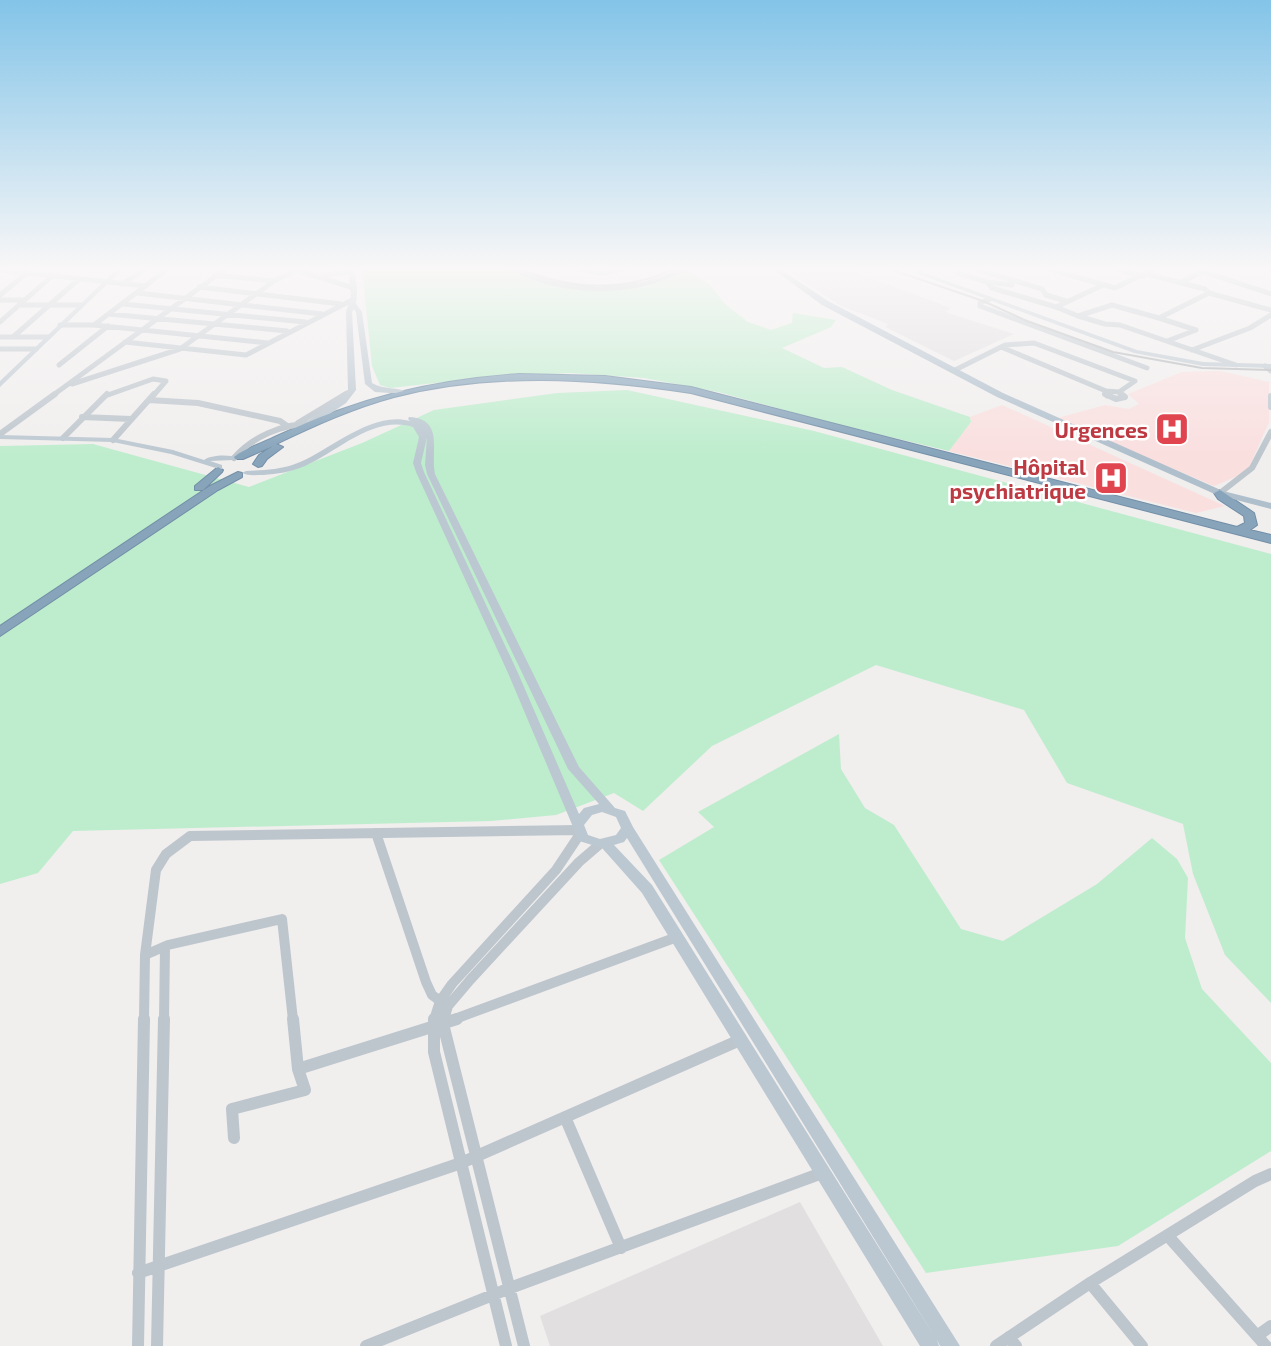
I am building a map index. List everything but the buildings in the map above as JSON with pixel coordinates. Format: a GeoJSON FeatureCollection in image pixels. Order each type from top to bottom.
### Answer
{"type":"FeatureCollection","features":[{"type":"Feature","properties":{"kind":"highway"},"geometry":{"type":"LineString","coordinates":[[0,621],[205,484],[219,468],[306,424],[404,392],[464,382],[535,377],[595,377],[657,384],[733,401],[1271,539]]}},
{"type":"Feature","properties":{"kind":"highway"},"geometry":{"type":"LineString","coordinates":[[0,632],[214,488],[258,464],[270,452],[316,428],[389,402],[471,386],[572,380],[622,383],[679,392],[1271,545]]}},
{"type":"Feature","properties":{"kind":"highway"},"geometry":{"type":"LineString","coordinates":[[235,458],[253,458],[258,464]]}},
{"type":"Feature","properties":{"kind":"highway"},"geometry":{"type":"LineString","coordinates":[[219,468],[227,475],[242,474]]}},
{"type":"Feature","properties":{"kind":"highway"},"geometry":{"type":"LineString","coordinates":[[1220,493],[1250,515],[1252,520],[1247,528],[1238,531]]}},
{"type":"Feature","properties":{"kind":"main road"},"geometry":{"type":"LineString","coordinates":[[877,330],[1034,412],[1220,493],[1271,506]]}},
{"type":"Feature","properties":{"kind":"street"},"geometry":{"type":"LineString","coordinates":[[13,337],[21,330]]}},
{"type":"Feature","properties":{"kind":"street"},"geometry":{"type":"LineString","coordinates":[[0,385],[55,330]]}},
{"type":"Feature","properties":{"kind":"street"},"geometry":{"type":"LineString","coordinates":[[59,365],[103,330]]}},
{"type":"Feature","properties":{"kind":"street"},"geometry":{"type":"LineString","coordinates":[[0,436],[141,330],[268,343]]}},
{"type":"Feature","properties":{"kind":"street"},"geometry":{"type":"LineString","coordinates":[[66,386],[180,349],[207,330]]}},
{"type":"Feature","properties":{"kind":"street"},"geometry":{"type":"LineString","coordinates":[[269,330],[289,332]]}},
{"type":"Feature","properties":{"kind":"street"},"geometry":{"type":"LineString","coordinates":[[125,342],[246,355],[293,330]]}},
{"type":"Feature","properties":{"kind":"street"},"geometry":{"type":"LineString","coordinates":[[350,330],[352,390]]}},
{"type":"Feature","properties":{"kind":"street"},"geometry":{"type":"LineString","coordinates":[[361,330],[369,384],[378,390],[404,392]]}},
{"type":"Feature","properties":{"kind":"street"},"geometry":{"type":"LineString","coordinates":[[1044,330],[1147,368]]}},
{"type":"Feature","properties":{"kind":"street"},"geometry":{"type":"LineString","coordinates":[[1075,330],[1136,352],[1269,368]]}},
{"type":"Feature","properties":{"kind":"street"},"geometry":{"type":"LineString","coordinates":[[1135,330],[1192,350],[1215,362]]}},
{"type":"Feature","properties":{"kind":"street"},"geometry":{"type":"LineString","coordinates":[[1167,341],[1195,330]]}},
{"type":"Feature","properties":{"kind":"street"},"geometry":{"type":"LineString","coordinates":[[1192,350],[1245,330]]}},
{"type":"Feature","properties":{"kind":"street"},"geometry":{"type":"LineString","coordinates":[[0,337],[48,337]]}},
{"type":"Feature","properties":{"kind":"street"},"geometry":{"type":"LineString","coordinates":[[955,370],[1001,347],[1034,343],[1135,381],[1119,392],[1125,395],[1124,398],[1110,398],[1105,395],[1106,391],[1001,347]]}},
{"type":"Feature","properties":{"kind":"street"},"geometry":{"type":"LineString","coordinates":[[0,350],[36,349]]}},
{"type":"Feature","properties":{"kind":"street"},"geometry":{"type":"LineString","coordinates":[[1115,372],[1135,364]]}},
{"type":"Feature","properties":{"kind":"street"},"geometry":{"type":"LineString","coordinates":[[63,438],[107,394],[153,379],[166,381],[113,440]]}},
{"type":"Feature","properties":{"kind":"street"},"geometry":{"type":"LineString","coordinates":[[196,458],[235,458],[239,451],[250,444],[287,426],[306,424],[343,401],[352,390],[369,384]]}},
{"type":"Feature","properties":{"kind":"street"},"geometry":{"type":"LineString","coordinates":[[1271,396],[1271,407]]}},
{"type":"Feature","properties":{"kind":"street"},"geometry":{"type":"LineString","coordinates":[[149,400],[198,403],[280,421],[287,426]]}},
{"type":"Feature","properties":{"kind":"street"},"geometry":{"type":"LineString","coordinates":[[82,417],[131,419]]}},
{"type":"Feature","properties":{"kind":"street"},"geometry":{"type":"LineString","coordinates":[[258,464],[295,462],[353,431],[383,419],[406,417],[426,425],[433,437],[427,459],[431,474],[574,769],[609,808],[625,818],[627,828],[951,1346]]}},
{"type":"Feature","properties":{"kind":"street"},"geometry":{"type":"LineString","coordinates":[[242,474],[284,470],[302,465],[360,432],[384,423],[404,421],[416,425],[423,437],[417,463],[420,472],[513,673],[579,829],[588,841],[603,844],[641,881],[930,1346]]}},
{"type":"Feature","properties":{"kind":"street"},"geometry":{"type":"LineString","coordinates":[[1220,493],[1253,471],[1271,432]]}},
{"type":"Feature","properties":{"kind":"street"},"geometry":{"type":"LineString","coordinates":[[0,436],[113,440],[196,458],[219,468]]}},
{"type":"Feature","properties":{"kind":"street"},"geometry":{"type":"LineString","coordinates":[[506,1346],[433,1052],[437,1025],[444,1003],[556,870],[588,811],[609,808]]}},
{"type":"Feature","properties":{"kind":"street"},"geometry":{"type":"LineString","coordinates":[[444,1003],[579,862],[603,844],[620,839],[627,828]]}},
{"type":"Feature","properties":{"kind":"street"},"geometry":{"type":"LineString","coordinates":[[138,1346],[145,955],[156,870],[166,854],[190,836],[579,829]]}},
{"type":"Feature","properties":{"kind":"street"},"geometry":{"type":"LineString","coordinates":[[376,833],[426,982],[444,1003]]}},
{"type":"Feature","properties":{"kind":"street"},"geometry":{"type":"LineString","coordinates":[[145,955],[165,947],[282,919],[298,1069],[305,1090],[232,1109],[234,1138]]}},
{"type":"Feature","properties":{"kind":"street"},"geometry":{"type":"LineString","coordinates":[[298,1069],[437,1025],[677,937]]}},
{"type":"Feature","properties":{"kind":"street"},"geometry":{"type":"LineString","coordinates":[[157,1346],[165,947]]}},
{"type":"Feature","properties":{"kind":"street"},"geometry":{"type":"LineString","coordinates":[[437,1025],[476,1155],[524,1346]]}},
{"type":"Feature","properties":{"kind":"street"},"geometry":{"type":"LineString","coordinates":[[138,1273],[461,1163],[740,1040]]}},
{"type":"Feature","properties":{"kind":"street"},"geometry":{"type":"LineString","coordinates":[[565,1117],[621,1248]]}},
{"type":"Feature","properties":{"kind":"street"},"geometry":{"type":"LineString","coordinates":[[366,1346],[510,1288],[822,1173]]}},
{"type":"Feature","properties":{"kind":"street"},"geometry":{"type":"LineString","coordinates":[[996,1346],[1012,1341],[1090,1283],[1255,1181],[1271,1174]]}},
{"type":"Feature","properties":{"kind":"street"},"geometry":{"type":"LineString","coordinates":[[1168,1236],[1262,1341],[1271,1326]]}},
{"type":"Feature","properties":{"kind":"street"},"geometry":{"type":"LineString","coordinates":[[1090,1283],[1142,1346]]}},
{"type":"Feature","properties":{"kind":"shaded area"},"geometry":{"type":"Polygon","coordinates":[[[891,330],[1001,330],[1014,334],[954,361],[891,330]]]}},
{"type":"Feature","properties":{"kind":"shaded area","name":"Urgences"},"geometry":{"type":"Polygon","coordinates":[[[1220,371],[1269,382],[1269,422],[1247,472],[1214,486],[1054,419],[1105,405],[1129,409],[1139,404],[1128,394],[1182,372],[1220,371]]]}},
{"type":"Feature","properties":{"kind":"shaded area","name":"Hôpital psychiatrique"},"geometry":{"type":"Polygon","coordinates":[[[1002,405],[1225,506],[1196,513],[949,451],[971,422],[970,417],[1002,405]]]}},
{"type":"Feature","properties":{"kind":"shaded area"},"geometry":{"type":"Polygon","coordinates":[[[800,1202],[883,1346],[550,1346],[540,1316],[800,1202]]]}},
{"type":"Feature","properties":{"kind":"green space"},"geometry":{"type":"Polygon","coordinates":[[[368,330],[824,330],[782,348],[824,368],[842,367],[892,390],[970,417],[971,422],[949,451],[718,392],[644,378],[571,373],[491,377],[390,388],[380,385],[372,366],[368,330]]]}},
{"type":"Feature","properties":{"kind":"green space"},"geometry":{"type":"Polygon","coordinates":[[[627,390],[814,431],[1271,554],[1271,1003],[1225,955],[1193,874],[1183,824],[1067,783],[1024,710],[876,665],[712,746],[643,811],[614,793],[556,815],[491,821],[73,831],[38,873],[0,884],[0,446],[93,444],[249,487],[362,443],[434,410],[557,393],[627,390]]]}},
{"type":"Feature","properties":{"kind":"green space"},"geometry":{"type":"Polygon","coordinates":[[[839,734],[841,769],[865,808],[894,825],[961,929],[1003,941],[1097,884],[1152,838],[1177,859],[1188,878],[1185,938],[1202,989],[1271,1063],[1271,1151],[1118,1246],[926,1273],[659,860],[714,827],[698,812],[839,734]]]}},
{"type":"Feature","properties":{"kind":"tram line"},"geometry":{"type":"LineString","coordinates":[[1051,330],[1113,352],[1202,368],[1271,370]]}},
{"type":"Feature","properties":{"kind":"place","name":"Urgences"},"geometry":{"type":"Point","coordinates":[1172,429]}},
{"type":"Feature","properties":{"kind":"place","name":"Hôpital psychiatrique"},"geometry":{"type":"Point","coordinates":[1111,478]}}]}
